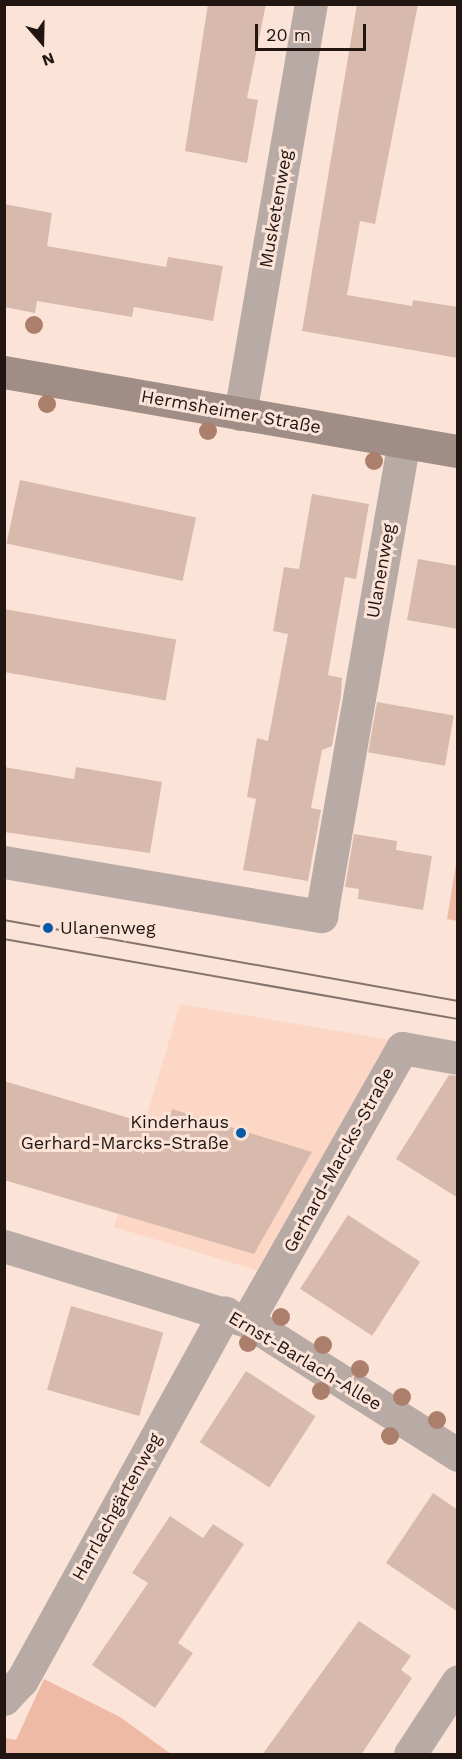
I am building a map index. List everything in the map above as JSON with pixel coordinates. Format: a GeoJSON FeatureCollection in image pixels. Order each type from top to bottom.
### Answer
{"type":"FeatureCollection","features":[{"type":"Feature","properties":{"kind":"street","name":"Musketenweg"},"geometry":{"type":"LineString","coordinates":[[240,414],[311,4]]}},
{"type":"Feature","properties":{"kind":"street","name":"Hermsheimer Straße"},"geometry":{"type":"LineString","coordinates":[[4,372],[458,451]]}},
{"type":"Feature","properties":{"kind":"street","name":"Ulanenweg"},"geometry":{"type":"LineString","coordinates":[[4,862],[321,916],[404,441]]}},
{"type":"Feature","properties":{"kind":"street","name":"Gerhard-Marcks-Straße"},"geometry":{"type":"LineString","coordinates":[[236,1317],[402,1048],[458,1058]]}},
{"type":"Feature","properties":{"kind":"street","name":"Ernst-Barlach-Allee"},"geometry":{"type":"LineString","coordinates":[[4,1246],[236,1317],[458,1455]]}},
{"type":"Feature","properties":{"kind":"street","name":"Harrlachgärtenweg"},"geometry":{"type":"LineString","coordinates":[[4,1699],[22,1680],[236,1317]]}},
{"type":"Feature","properties":{"kind":"street"},"geometry":{"type":"LineString","coordinates":[[410,1755],[458,1681]]}},
{"type":"Feature","properties":{"kind":"shaded area"},"geometry":{"type":"Polygon","coordinates":[[[457,858],[457,921],[447,919],[457,858]]]}},
{"type":"Feature","properties":{"kind":"shaded area","name":"Kinderhaus Gerhard-Marcks-Straße"},"geometry":{"type":"Polygon","coordinates":[[[180,1004],[391,1040],[263,1272],[114,1227],[180,1004]]]}},
{"type":"Feature","properties":{"kind":"shaded area"},"geometry":{"type":"Polygon","coordinates":[[[44,1679],[120,1717],[171,1754],[5,1754],[5,1738],[16,1740],[44,1679]]]}},
{"type":"Feature","properties":{"kind":"building"},"geometry":{"type":"Polygon","coordinates":[[[208,4],[266,4],[247,98],[258,100],[247,163],[185,151],[208,4]]]}},
{"type":"Feature","properties":{"kind":"building"},"geometry":{"type":"Polygon","coordinates":[[[357,4],[418,4],[375,224],[360,221],[347,295],[412,306],[413,300],[458,307],[458,358],[302,331],[357,4]]]}},
{"type":"Feature","properties":{"kind":"building"},"geometry":{"type":"Polygon","coordinates":[[[4,204],[52,213],[47,246],[166,267],[168,257],[223,266],[213,321],[134,307],[132,317],[37,301],[35,313],[4,307],[4,204]]]}},
{"type":"Feature","properties":{"kind":"building"},"geometry":{"type":"Polygon","coordinates":[[[20,480],[196,517],[183,581],[6,544],[20,480]]]}},
{"type":"Feature","properties":{"kind":"building"},"geometry":{"type":"Polygon","coordinates":[[[312,494],[369,504],[356,579],[345,577],[328,675],[342,678],[341,696],[332,746],[322,750],[311,808],[321,810],[308,881],[243,870],[256,799],[247,797],[257,738],[268,741],[288,634],[273,631],[284,567],[299,569],[312,494]]]}},
{"type":"Feature","properties":{"kind":"building"},"geometry":{"type":"Polygon","coordinates":[[[418,559],[458,566],[458,629],[407,620],[418,559]]]}},
{"type":"Feature","properties":{"kind":"building"},"geometry":{"type":"Polygon","coordinates":[[[4,609],[176,639],[166,700],[4,672],[4,609]]]}},
{"type":"Feature","properties":{"kind":"building"},"geometry":{"type":"Polygon","coordinates":[[[377,702],[454,716],[445,766],[368,752],[377,702]]]}},
{"type":"Feature","properties":{"kind":"building"},"geometry":{"type":"Polygon","coordinates":[[[4,767],[74,779],[76,767],[162,782],[150,853],[4,832],[4,767]]]}},
{"type":"Feature","properties":{"kind":"building"},"geometry":{"type":"Polygon","coordinates":[[[354,834],[397,841],[396,850],[432,856],[423,910],[358,899],[359,889],[345,887],[354,834]]]}},
{"type":"Feature","properties":{"kind":"building"},"geometry":{"type":"Polygon","coordinates":[[[449,1075],[458,1076],[458,1198],[396,1159],[449,1075]]]}},
{"type":"Feature","properties":{"kind":"building"},"geometry":{"type":"Polygon","coordinates":[[[4,1081],[166,1129],[172,1109],[312,1152],[254,1254],[4,1180],[4,1081]]]}},
{"type":"Feature","properties":{"kind":"building"},"geometry":{"type":"Polygon","coordinates":[[[348,1215],[420,1262],[372,1336],[300,1289],[348,1215]]]}},
{"type":"Feature","properties":{"kind":"building"},"geometry":{"type":"Polygon","coordinates":[[[71,1306],[163,1332],[139,1416],[47,1390],[71,1306]]]}},
{"type":"Feature","properties":{"kind":"building"},"geometry":{"type":"Polygon","coordinates":[[[246,1371],[316,1416],[269,1487],[200,1442],[246,1371]]]}},
{"type":"Feature","properties":{"kind":"building"},"geometry":{"type":"Polygon","coordinates":[[[433,1493],[458,1510],[458,1612],[386,1563],[433,1493]]]}},
{"type":"Feature","properties":{"kind":"building"},"geometry":{"type":"Polygon","coordinates":[[[170,1516],[203,1538],[213,1524],[244,1544],[178,1643],[193,1653],[155,1708],[92,1665],[148,1583],[132,1573],[170,1516]]]}},
{"type":"Feature","properties":{"kind":"building"},"geometry":{"type":"Polygon","coordinates":[[[359,1621],[411,1656],[401,1670],[412,1678],[361,1755],[262,1755],[359,1621]]]}},
{"type":"Feature","properties":{"kind":"tram line"},"geometry":{"type":"LineString","coordinates":[[4,920],[458,1001]]}},
{"type":"Feature","properties":{"kind":"tram line"},"geometry":{"type":"LineString","coordinates":[[4,939],[458,1019]]}},
{"type":"Feature","properties":{"kind":"place","name":"Ulanenweg"},"geometry":{"type":"Point","coordinates":[48,928]}},
{"type":"Feature","properties":{"kind":"place","name":"Kinderhaus Gerhard-Marcks-Straße"},"geometry":{"type":"Point","coordinates":[241,1133]}}]}
